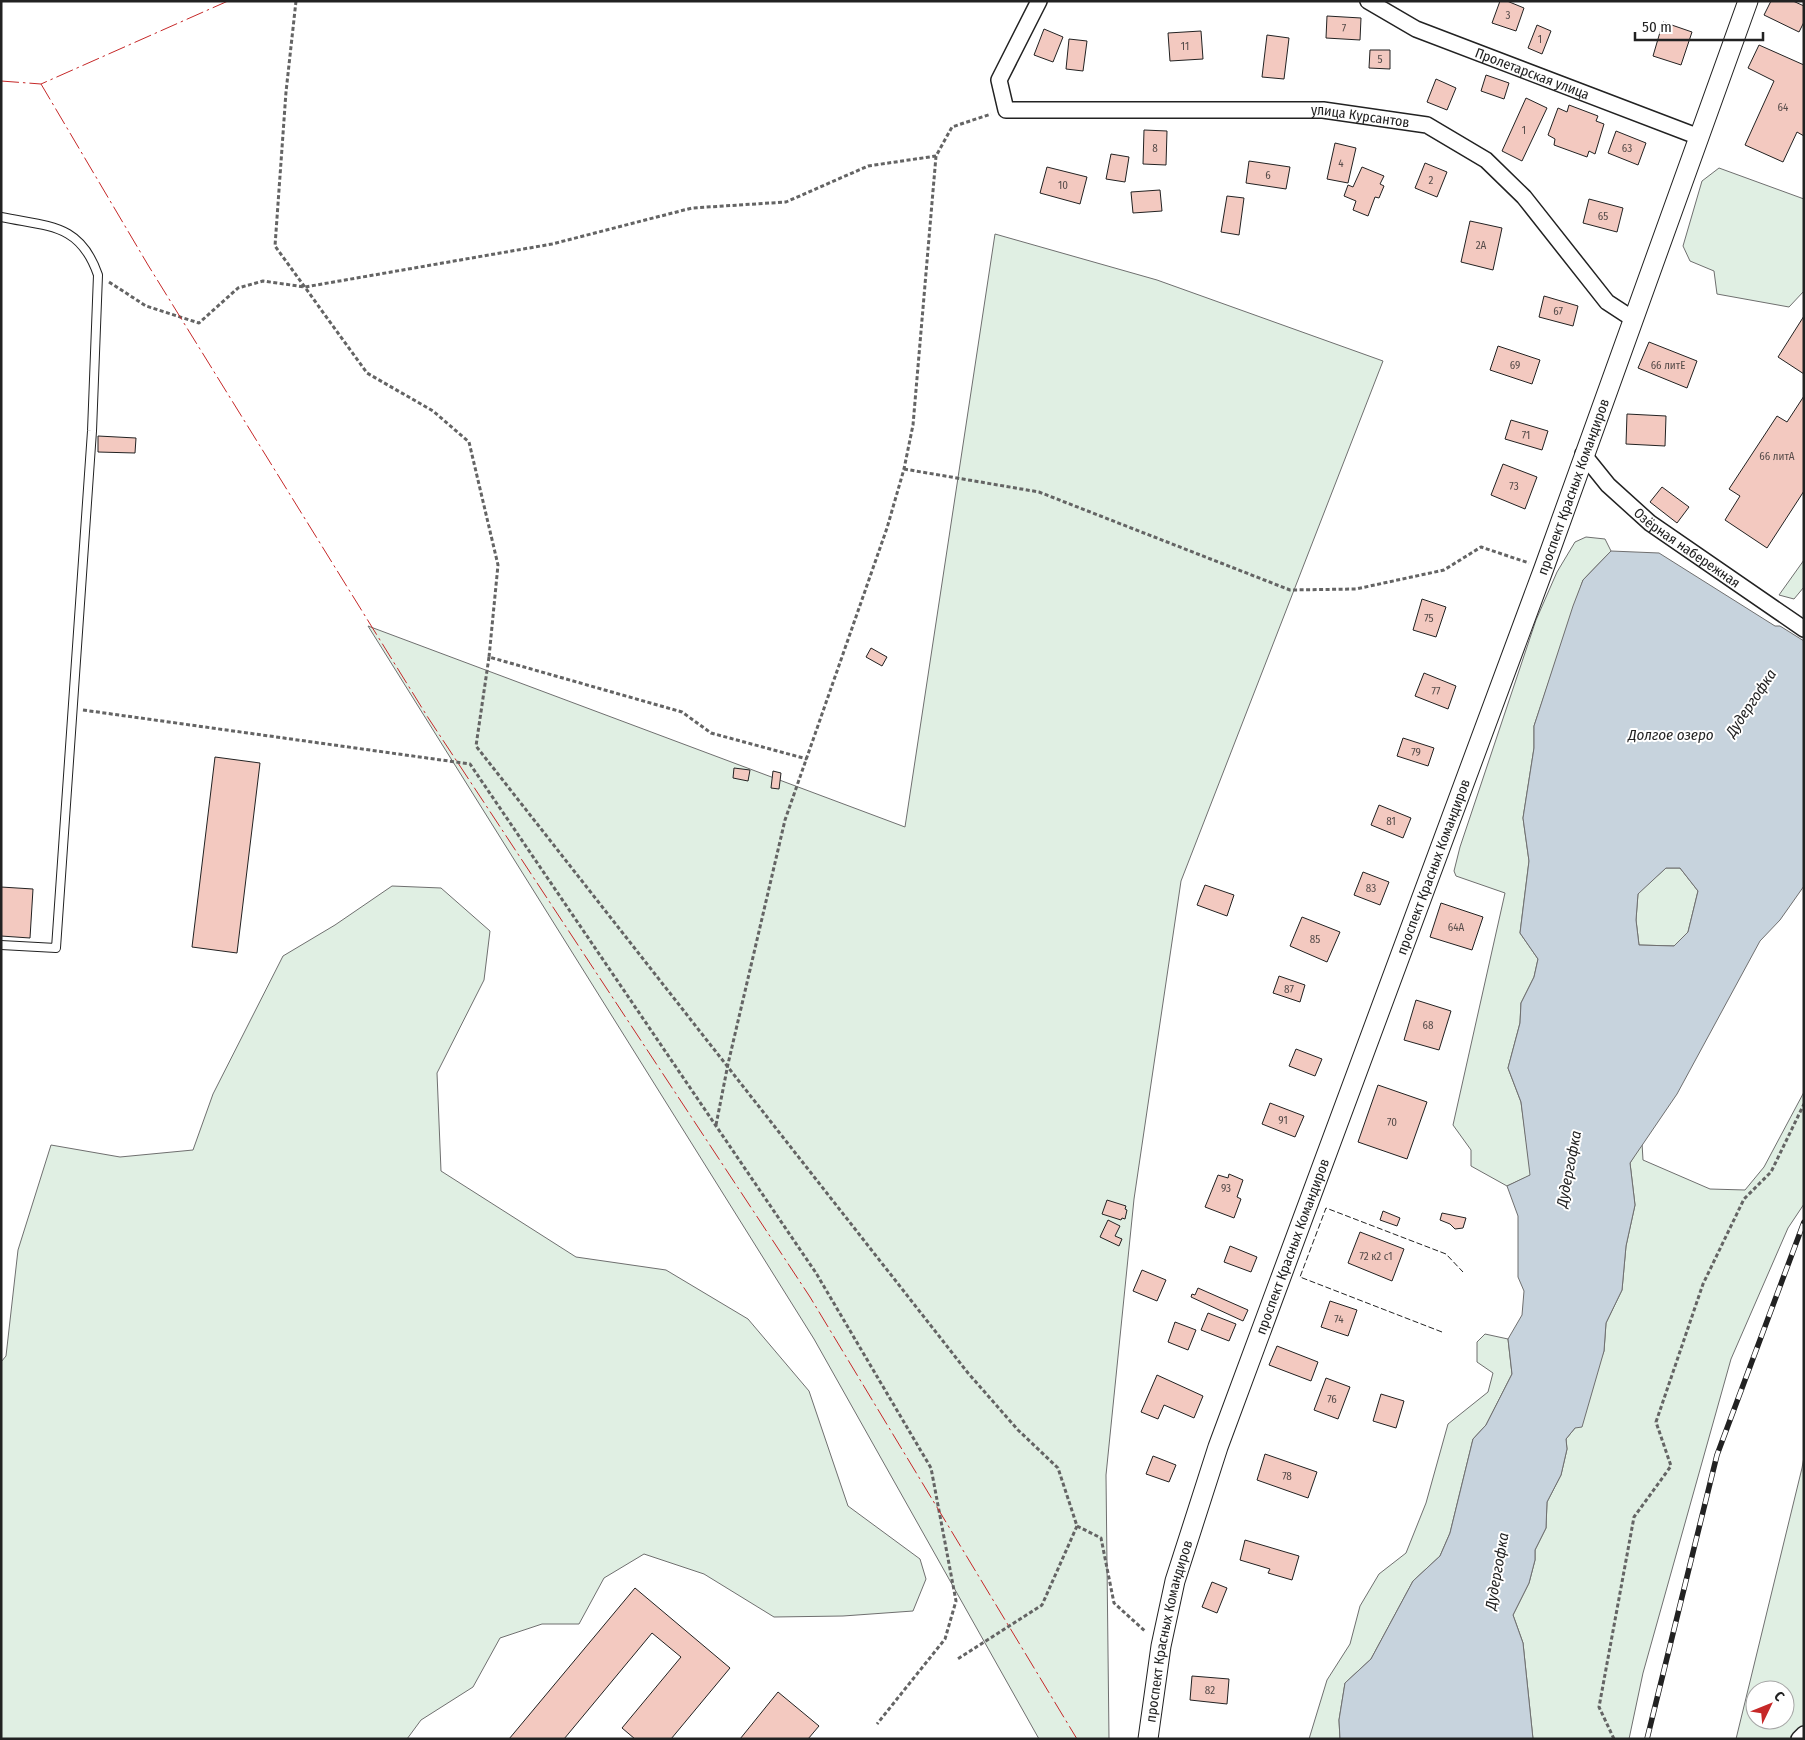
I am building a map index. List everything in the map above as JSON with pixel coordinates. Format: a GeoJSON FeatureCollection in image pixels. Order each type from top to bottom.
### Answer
{"type":"FeatureCollection","features":[{"type":"Feature","properties":{"kind":"street"},"geometry":{"type":"LineString","coordinates":[[1006,110],[999,80],[1039,1]]}},
{"type":"Feature","properties":{"kind":"street","name":"Пролетарская улица"},"geometry":{"type":"LineString","coordinates":[[1368,1],[1416,29],[1699,137]]}},
{"type":"Feature","properties":{"kind":"street","name":"проспект Красных Командиров"},"geometry":{"type":"LineString","coordinates":[[1148,1739],[1161,1646],[1175,1581],[1218,1447],[1544,568],[1583,454],[1634,319],[1748,1]]}},
{"type":"Feature","properties":{"kind":"street","name":"улица Курсантов"},"geometry":{"type":"LineString","coordinates":[[1006,110],[1323,110],[1427,125],[1486,160],[1524,197],[1607,302],[1634,319]]}},
{"type":"Feature","properties":{"kind":"street","name":"Озёрная набережная"},"geometry":{"type":"LineString","coordinates":[[1583,454],[1608,485],[1650,524],[1804,629]]}},
{"type":"Feature","properties":{"kind":"street"},"geometry":{"type":"LineString","coordinates":[[1799,1739],[1804,1734]]}},
{"type":"Feature","properties":{"kind":"lane"},"geometry":{"type":"LineString","coordinates":[[1,217],[60,229],[78,239],[91,255],[98,275],[92,431],[56,948],[1,945]]}},
{"type":"Feature","properties":{"kind":"path"},"geometry":{"type":"LineString","coordinates":[[296,1],[286,92],[275,246],[367,373],[433,411],[469,442],[498,565],[489,657],[476,746],[728,1064],[968,1373],[1018,1430],[1058,1468],[1077,1526],[1042,1605],[956,1660]]}},
{"type":"Feature","properties":{"kind":"path"},"geometry":{"type":"LineString","coordinates":[[716,1125],[728,1064],[785,820],[887,528],[904,469],[913,425],[936,156],[952,127],[1006,110]]}},
{"type":"Feature","properties":{"kind":"path"},"geometry":{"type":"LineString","coordinates":[[98,275],[146,306],[198,323],[238,288],[263,281],[305,287],[552,244],[692,208],[786,202],[868,166],[936,156]]}},
{"type":"Feature","properties":{"kind":"path"},"geometry":{"type":"LineString","coordinates":[[904,469],[1039,492],[1290,590],[1356,589],[1444,570],[1481,547],[1544,568]]}},
{"type":"Feature","properties":{"kind":"path"},"geometry":{"type":"LineString","coordinates":[[489,657],[682,712],[712,733],[807,758]]}},
{"type":"Feature","properties":{"kind":"path"},"geometry":{"type":"LineString","coordinates":[[73,708],[470,764],[816,1273],[931,1468],[956,1601],[945,1639],[877,1724]]}},
{"type":"Feature","properties":{"kind":"path"},"geometry":{"type":"LineString","coordinates":[[1614,1739],[1599,1706],[1634,1517],[1671,1466],[1656,1422],[1707,1276],[1744,1199],[1771,1172],[1804,1104]]}},
{"type":"Feature","properties":{"kind":"path"},"geometry":{"type":"LineString","coordinates":[[1077,1526],[1102,1538],[1114,1603],[1161,1646]]}},
{"type":"Feature","properties":{"kind":"green space"},"geometry":{"type":"Polygon","coordinates":[[[1719,168],[1804,199],[1804,291],[1789,307],[1717,294],[1714,271],[1690,261],[1683,246],[1702,181],[1719,168]]]}},
{"type":"Feature","properties":{"kind":"green space"},"geometry":{"type":"Polygon","coordinates":[[[995,234],[1157,280],[1383,361],[1181,881],[1134,1199],[1106,1475],[1109,1739],[1039,1739],[814,1339],[368,626],[905,827],[995,234]]]}},
{"type":"Feature","properties":{"kind":"green space"},"geometry":{"type":"Polygon","coordinates":[[[1586,537],[1605,539],[1611,551],[1583,580],[1534,726],[1534,748],[1523,818],[1529,861],[1520,933],[1538,959],[1534,977],[1521,1003],[1520,1023],[1508,1068],[1521,1102],[1531,1175],[1507,1186],[1471,1166],[1471,1150],[1453,1125],[1505,893],[1456,876],[1454,871],[1460,847],[1536,620],[1557,572],[1575,542],[1586,537]]]}},
{"type":"Feature","properties":{"kind":"green space"},"geometry":{"type":"Polygon","coordinates":[[[1804,560],[1804,587],[1794,599],[1779,595],[1804,560]]]}},
{"type":"Feature","properties":{"kind":"green space"},"geometry":{"type":"Polygon","coordinates":[[[1666,868],[1680,868],[1698,891],[1688,932],[1674,946],[1639,945],[1636,920],[1638,893],[1666,868]]]}},
{"type":"Feature","properties":{"kind":"green space"},"geometry":{"type":"Polygon","coordinates":[[[392,886],[441,888],[490,931],[484,980],[437,1073],[441,1171],[576,1257],[666,1270],[748,1319],[809,1391],[848,1506],[920,1559],[926,1579],[913,1611],[843,1616],[774,1617],[704,1574],[644,1554],[604,1578],[579,1624],[542,1624],[500,1638],[473,1687],[421,1720],[407,1739],[1,1739],[1,1362],[6,1356],[18,1250],[51,1145],[120,1157],[193,1150],[213,1094],[283,956],[335,925],[392,886]]]}},
{"type":"Feature","properties":{"kind":"green space"},"geometry":{"type":"Polygon","coordinates":[[[1804,1092],[1804,1204],[1788,1228],[1731,1359],[1643,1673],[1629,1739],[1533,1739],[1523,1643],[1513,1615],[1529,1583],[1535,1560],[1535,1550],[1546,1528],[1547,1502],[1561,1475],[1567,1449],[1566,1439],[1575,1428],[1604,1351],[1606,1323],[1622,1290],[1626,1246],[1635,1205],[1630,1163],[1642,1143],[1643,1160],[1710,1189],[1745,1190],[1764,1167],[1804,1092]]]}},
{"type":"Feature","properties":{"kind":"green space"},"geometry":{"type":"Polygon","coordinates":[[[1485,1334],[1508,1339],[1512,1374],[1486,1425],[1473,1439],[1450,1533],[1440,1556],[1413,1581],[1371,1659],[1345,1683],[1339,1720],[1340,1739],[1309,1739],[1327,1680],[1350,1644],[1360,1606],[1379,1574],[1406,1553],[1426,1503],[1448,1424],[1488,1392],[1493,1373],[1477,1362],[1477,1342],[1485,1334]]]}},
{"type":"Feature","properties":{"kind":"green space"},"geometry":{"type":"Polygon","coordinates":[[[1804,1457],[1804,1739],[1736,1739],[1745,1702],[1745,1730],[1795,1730],[1795,1680],[1750,1680],[1804,1457]]]}},
{"type":"Feature","properties":{"kind":"water","name":"Долгое озеро"},"geometry":{"type":"Polygon","coordinates":[[[1611,551],[1659,553],[1775,626],[1780,626],[1804,641],[1804,886],[1780,920],[1760,941],[1677,1094],[1630,1163],[1635,1205],[1626,1246],[1622,1290],[1606,1323],[1604,1351],[1582,1427],[1575,1428],[1566,1439],[1567,1449],[1561,1475],[1547,1502],[1546,1528],[1535,1550],[1535,1560],[1529,1583],[1513,1615],[1523,1643],[1533,1739],[1340,1739],[1339,1720],[1345,1683],[1371,1659],[1413,1581],[1440,1556],[1450,1533],[1473,1439],[1486,1425],[1512,1374],[1508,1339],[1522,1315],[1524,1291],[1518,1277],[1518,1216],[1507,1186],[1530,1175],[1521,1102],[1508,1068],[1520,1023],[1521,1003],[1534,977],[1538,959],[1520,933],[1529,861],[1523,818],[1534,748],[1534,726],[1583,580],[1611,551]],[[1666,868],[1638,894],[1636,920],[1639,945],[1674,946],[1688,932],[1698,891],[1680,868],[1666,868]]]}},
{"type":"Feature","properties":{"kind":"building"},"geometry":{"type":"Polygon","coordinates":[[[1500,1],[1507,1],[1524,8],[1516,31],[1492,23],[1500,1]]]}},
{"type":"Feature","properties":{"kind":"building"},"geometry":{"type":"Polygon","coordinates":[[[1771,1],[1793,1],[1804,6],[1804,22],[1799,32],[1764,15],[1771,1]]]}},
{"type":"Feature","properties":{"kind":"building"},"geometry":{"type":"Polygon","coordinates":[[[1327,16],[1361,18],[1360,40],[1326,38],[1327,16]]]}},
{"type":"Feature","properties":{"kind":"building"},"geometry":{"type":"Polygon","coordinates":[[[1663,22],[1692,32],[1681,65],[1653,56],[1663,22]]]}},
{"type":"Feature","properties":{"kind":"building"},"geometry":{"type":"Polygon","coordinates":[[[1537,25],[1551,31],[1542,54],[1528,48],[1537,25]]]}},
{"type":"Feature","properties":{"kind":"building"},"geometry":{"type":"Polygon","coordinates":[[[1044,29],[1063,37],[1053,62],[1034,55],[1044,29]]]}},
{"type":"Feature","properties":{"kind":"building"},"geometry":{"type":"Polygon","coordinates":[[[1201,31],[1203,59],[1170,61],[1168,33],[1201,31]]]}},
{"type":"Feature","properties":{"kind":"building"},"geometry":{"type":"Polygon","coordinates":[[[1267,35],[1289,38],[1284,79],[1262,77],[1267,35]]]}},
{"type":"Feature","properties":{"kind":"building"},"geometry":{"type":"Polygon","coordinates":[[[1069,39],[1087,41],[1083,71],[1066,69],[1069,39]]]}},
{"type":"Feature","properties":{"kind":"building"},"geometry":{"type":"Polygon","coordinates":[[[1759,45],[1804,65],[1804,136],[1797,132],[1783,162],[1745,145],[1774,81],[1748,68],[1759,45]]]}},
{"type":"Feature","properties":{"kind":"building"},"geometry":{"type":"Polygon","coordinates":[[[1370,50],[1390,50],[1390,69],[1369,68],[1370,50]]]}},
{"type":"Feature","properties":{"kind":"building"},"geometry":{"type":"Polygon","coordinates":[[[1486,75],[1509,83],[1504,99],[1481,91],[1486,75]]]}},
{"type":"Feature","properties":{"kind":"building"},"geometry":{"type":"Polygon","coordinates":[[[1436,79],[1456,88],[1447,110],[1427,102],[1436,79]]]}},
{"type":"Feature","properties":{"kind":"building"},"geometry":{"type":"Polygon","coordinates":[[[1526,98],[1547,108],[1522,161],[1502,151],[1526,98]]]}},
{"type":"Feature","properties":{"kind":"building"},"geometry":{"type":"Polygon","coordinates":[[[1569,105],[1598,116],[1596,121],[1604,124],[1595,154],[1589,151],[1587,157],[1554,145],[1555,139],[1548,135],[1558,108],[1567,112],[1569,105]]]}},
{"type":"Feature","properties":{"kind":"building"},"geometry":{"type":"Polygon","coordinates":[[[1144,130],[1167,131],[1166,165],[1143,164],[1144,130]]]}},
{"type":"Feature","properties":{"kind":"building"},"geometry":{"type":"Polygon","coordinates":[[[1616,131],[1646,143],[1638,165],[1608,153],[1616,131]]]}},
{"type":"Feature","properties":{"kind":"building"},"geometry":{"type":"Polygon","coordinates":[[[1335,143],[1356,148],[1348,183],[1327,179],[1335,143]]]}},
{"type":"Feature","properties":{"kind":"building"},"geometry":{"type":"Polygon","coordinates":[[[1111,154],[1129,157],[1125,182],[1106,179],[1111,154]]]}},
{"type":"Feature","properties":{"kind":"building"},"geometry":{"type":"Polygon","coordinates":[[[1249,161],[1290,167],[1286,189],[1246,183],[1249,161]]]}},
{"type":"Feature","properties":{"kind":"building"},"geometry":{"type":"Polygon","coordinates":[[[1425,163],[1447,172],[1437,197],[1415,188],[1425,163]]]}},
{"type":"Feature","properties":{"kind":"building"},"geometry":{"type":"Polygon","coordinates":[[[1047,167],[1087,177],[1080,204],[1040,193],[1047,167]]]}},
{"type":"Feature","properties":{"kind":"building"},"geometry":{"type":"Polygon","coordinates":[[[1362,167],[1384,176],[1380,184],[1384,186],[1379,198],[1375,197],[1368,216],[1353,210],[1356,201],[1344,196],[1348,185],[1353,187],[1362,167]]]}},
{"type":"Feature","properties":{"kind":"building"},"geometry":{"type":"Polygon","coordinates":[[[1160,190],[1162,211],[1133,213],[1131,192],[1160,190]]]}},
{"type":"Feature","properties":{"kind":"building"},"geometry":{"type":"Polygon","coordinates":[[[1227,196],[1244,198],[1239,235],[1221,232],[1227,196]]]}},
{"type":"Feature","properties":{"kind":"building"},"geometry":{"type":"Polygon","coordinates":[[[1589,199],[1623,208],[1617,232],[1583,223],[1589,199]]]}},
{"type":"Feature","properties":{"kind":"building"},"geometry":{"type":"Polygon","coordinates":[[[1470,221],[1502,228],[1493,270],[1461,262],[1470,221]]]}},
{"type":"Feature","properties":{"kind":"building"},"geometry":{"type":"Polygon","coordinates":[[[1544,296],[1578,306],[1573,326],[1539,317],[1544,296]]]}},
{"type":"Feature","properties":{"kind":"building"},"geometry":{"type":"Polygon","coordinates":[[[1804,316],[1804,374],[1778,357],[1804,316]]]}},
{"type":"Feature","properties":{"kind":"building"},"geometry":{"type":"Polygon","coordinates":[[[1649,342],[1697,361],[1687,388],[1638,368],[1649,342]]]}},
{"type":"Feature","properties":{"kind":"building"},"geometry":{"type":"Polygon","coordinates":[[[1498,346],[1540,360],[1532,384],[1490,370],[1498,346]]]}},
{"type":"Feature","properties":{"kind":"building"},"geometry":{"type":"Polygon","coordinates":[[[1804,396],[1804,491],[1767,548],[1725,520],[1740,496],[1729,489],[1777,416],[1787,422],[1804,396]]]}},
{"type":"Feature","properties":{"kind":"building"},"geometry":{"type":"Polygon","coordinates":[[[1627,414],[1666,416],[1665,446],[1626,444],[1627,414]]]}},
{"type":"Feature","properties":{"kind":"building"},"geometry":{"type":"Polygon","coordinates":[[[1511,420],[1548,431],[1542,450],[1505,439],[1511,420]]]}},
{"type":"Feature","properties":{"kind":"building"},"geometry":{"type":"Polygon","coordinates":[[[98,436],[136,438],[135,453],[98,452],[98,436]]]}},
{"type":"Feature","properties":{"kind":"building"},"geometry":{"type":"Polygon","coordinates":[[[1503,464],[1537,477],[1525,509],[1491,495],[1503,464]]]}},
{"type":"Feature","properties":{"kind":"building"},"geometry":{"type":"Polygon","coordinates":[[[1662,487],[1689,507],[1677,523],[1650,502],[1662,487]]]}},
{"type":"Feature","properties":{"kind":"building"},"geometry":{"type":"Polygon","coordinates":[[[1422,599],[1446,607],[1436,637],[1413,630],[1422,599]]]}},
{"type":"Feature","properties":{"kind":"building"},"geometry":{"type":"Polygon","coordinates":[[[871,648],[887,657],[882,666],[866,657],[871,648]]]}},
{"type":"Feature","properties":{"kind":"building"},"geometry":{"type":"Polygon","coordinates":[[[1424,673],[1456,686],[1448,709],[1415,696],[1424,673]]]}},
{"type":"Feature","properties":{"kind":"building"},"geometry":{"type":"Polygon","coordinates":[[[1403,738],[1434,748],[1428,766],[1397,756],[1403,738]]]}},
{"type":"Feature","properties":{"kind":"building"},"geometry":{"type":"Polygon","coordinates":[[[215,757],[260,763],[237,953],[192,947],[215,757]]]}},
{"type":"Feature","properties":{"kind":"building"},"geometry":{"type":"Polygon","coordinates":[[[734,768],[750,770],[748,781],[733,778],[734,768]]]}},
{"type":"Feature","properties":{"kind":"building"},"geometry":{"type":"Polygon","coordinates":[[[773,771],[781,773],[779,789],[771,788],[773,771]]]}},
{"type":"Feature","properties":{"kind":"building"},"geometry":{"type":"Polygon","coordinates":[[[1379,805],[1411,818],[1403,838],[1371,825],[1379,805]]]}},
{"type":"Feature","properties":{"kind":"building"},"geometry":{"type":"Polygon","coordinates":[[[1363,872],[1389,882],[1380,905],[1354,895],[1363,872]]]}},
{"type":"Feature","properties":{"kind":"building"},"geometry":{"type":"Polygon","coordinates":[[[1205,885],[1234,895],[1227,916],[1197,905],[1205,885]]]}},
{"type":"Feature","properties":{"kind":"building"},"geometry":{"type":"Polygon","coordinates":[[[1,887],[33,889],[30,938],[1,936],[1,887]]]}},
{"type":"Feature","properties":{"kind":"building"},"geometry":{"type":"Polygon","coordinates":[[[1441,903],[1483,917],[1472,950],[1430,937],[1441,903]]]}},
{"type":"Feature","properties":{"kind":"building"},"geometry":{"type":"Polygon","coordinates":[[[1302,917],[1340,932],[1327,962],[1290,946],[1302,917]]]}},
{"type":"Feature","properties":{"kind":"building"},"geometry":{"type":"Polygon","coordinates":[[[1279,976],[1305,985],[1300,1002],[1273,993],[1279,976]]]}},
{"type":"Feature","properties":{"kind":"building"},"geometry":{"type":"Polygon","coordinates":[[[1416,1000],[1451,1011],[1439,1050],[1404,1040],[1416,1000]]]}},
{"type":"Feature","properties":{"kind":"building"},"geometry":{"type":"Polygon","coordinates":[[[1296,1049],[1322,1059],[1315,1076],[1289,1066],[1296,1049]]]}},
{"type":"Feature","properties":{"kind":"building"},"geometry":{"type":"Polygon","coordinates":[[[1378,1085],[1427,1102],[1407,1159],[1358,1142],[1378,1085]]]}},
{"type":"Feature","properties":{"kind":"building"},"geometry":{"type":"Polygon","coordinates":[[[1270,1103],[1304,1116],[1295,1137],[1262,1124],[1270,1103]]]}},
{"type":"Feature","properties":{"kind":"building"},"geometry":{"type":"Polygon","coordinates":[[[1229,1174],[1243,1180],[1237,1197],[1241,1199],[1234,1218],[1205,1207],[1218,1175],[1228,1178],[1229,1174]]]}},
{"type":"Feature","properties":{"kind":"building"},"geometry":{"type":"Polygon","coordinates":[[[1107,1200],[1126,1206],[1125,1219],[1122,1218],[1121,1220],[1102,1214],[1107,1200]]]}},
{"type":"Feature","properties":{"kind":"building"},"geometry":{"type":"Polygon","coordinates":[[[1383,1211],[1400,1218],[1397,1226],[1380,1220],[1383,1211]]]}},
{"type":"Feature","properties":{"kind":"building"},"geometry":{"type":"Polygon","coordinates":[[[1442,1213],[1466,1218],[1463,1228],[1455,1229],[1450,1224],[1440,1220],[1442,1213]]]}},
{"type":"Feature","properties":{"kind":"building"},"geometry":{"type":"Polygon","coordinates":[[[1108,1220],[1120,1226],[1115,1236],[1122,1239],[1119,1246],[1100,1237],[1108,1220]]]}},
{"type":"Feature","properties":{"kind":"building"},"geometry":{"type":"Polygon","coordinates":[[[1360,1232],[1404,1249],[1392,1281],[1348,1263],[1360,1232]]]}},
{"type":"Feature","properties":{"kind":"building"},"geometry":{"type":"Polygon","coordinates":[[[1230,1246],[1257,1257],[1251,1272],[1224,1262],[1230,1246]]]}},
{"type":"Feature","properties":{"kind":"building"},"geometry":{"type":"Polygon","coordinates":[[[1142,1270],[1166,1280],[1157,1301],[1133,1291],[1142,1270]]]}},
{"type":"Feature","properties":{"kind":"building"},"geometry":{"type":"Polygon","coordinates":[[[1198,1288],[1248,1310],[1243,1321],[1191,1297],[1192,1294],[1195,1295],[1198,1288]]]}},
{"type":"Feature","properties":{"kind":"building"},"geometry":{"type":"Polygon","coordinates":[[[1330,1301],[1357,1310],[1348,1336],[1321,1327],[1330,1301]]]}},
{"type":"Feature","properties":{"kind":"building"},"geometry":{"type":"Polygon","coordinates":[[[1208,1313],[1236,1324],[1229,1341],[1201,1330],[1208,1313]]]}},
{"type":"Feature","properties":{"kind":"building"},"geometry":{"type":"Polygon","coordinates":[[[1175,1322],[1196,1330],[1188,1350],[1168,1342],[1175,1322]]]}},
{"type":"Feature","properties":{"kind":"building"},"geometry":{"type":"Polygon","coordinates":[[[1277,1346],[1318,1362],[1311,1381],[1269,1365],[1277,1346]]]}},
{"type":"Feature","properties":{"kind":"building"},"geometry":{"type":"Polygon","coordinates":[[[1157,1375],[1203,1396],[1194,1418],[1164,1405],[1158,1419],[1141,1412],[1157,1375]]]}},
{"type":"Feature","properties":{"kind":"building"},"geometry":{"type":"Polygon","coordinates":[[[1326,1378],[1350,1387],[1338,1419],[1314,1410],[1326,1378]]]}},
{"type":"Feature","properties":{"kind":"building"},"geometry":{"type":"Polygon","coordinates":[[[1381,1394],[1404,1401],[1396,1428],[1373,1421],[1381,1394]]]}},
{"type":"Feature","properties":{"kind":"building"},"geometry":{"type":"Polygon","coordinates":[[[1265,1454],[1317,1472],[1308,1498],[1257,1480],[1265,1454]]]}},
{"type":"Feature","properties":{"kind":"building"},"geometry":{"type":"Polygon","coordinates":[[[1153,1456],[1176,1465],[1169,1482],[1146,1474],[1153,1456]]]}},
{"type":"Feature","properties":{"kind":"building"},"geometry":{"type":"Polygon","coordinates":[[[1245,1540],[1299,1556],[1292,1580],[1268,1573],[1270,1569],[1240,1560],[1245,1540]]]}},
{"type":"Feature","properties":{"kind":"building"},"geometry":{"type":"Polygon","coordinates":[[[1212,1582],[1227,1588],[1217,1613],[1202,1607],[1212,1582]]]}},
{"type":"Feature","properties":{"kind":"building"},"geometry":{"type":"Polygon","coordinates":[[[635,1588],[730,1668],[671,1739],[635,1739],[622,1728],[681,1657],[652,1633],[564,1739],[509,1739],[635,1588]]]}},
{"type":"Feature","properties":{"kind":"building"},"geometry":{"type":"Polygon","coordinates":[[[1192,1676],[1229,1679],[1227,1704],[1190,1700],[1192,1676]]]}},
{"type":"Feature","properties":{"kind":"building"},"geometry":{"type":"Polygon","coordinates":[[[778,1692],[819,1726],[808,1739],[740,1739],[778,1692]]]}},
{"type":"Feature","properties":{"kind":"railway"},"geometry":{"type":"LineString","coordinates":[[1647,1739],[1717,1455],[1804,1222]]}},
{"type":"Feature","properties":{"kind":"fence"},"geometry":{"type":"LineString","coordinates":[[1442,1332],[1300,1277],[1326,1208],[1446,1254],[1463,1272]]}},
{"type":"Feature","properties":{"kind":"power"},"geometry":{"type":"LineString","coordinates":[[1,81],[41,84],[228,1]]}},
{"type":"Feature","properties":{"kind":"power"},"geometry":{"type":"LineString","coordinates":[[41,84],[148,265],[427,716],[810,1297],[1077,1739]]}},
{"type":"Feature","properties":{"kind":"water label","name":"Дудергофка"},"geometry":{"type":"Point","coordinates":[1751,703]}},
{"type":"Feature","properties":{"kind":"water label","name":"Дудергофка"},"geometry":{"type":"Point","coordinates":[1569,1169]}},
{"type":"Feature","properties":{"kind":"water label","name":"Дудергофка"},"geometry":{"type":"Point","coordinates":[1497,1571]}}]}
